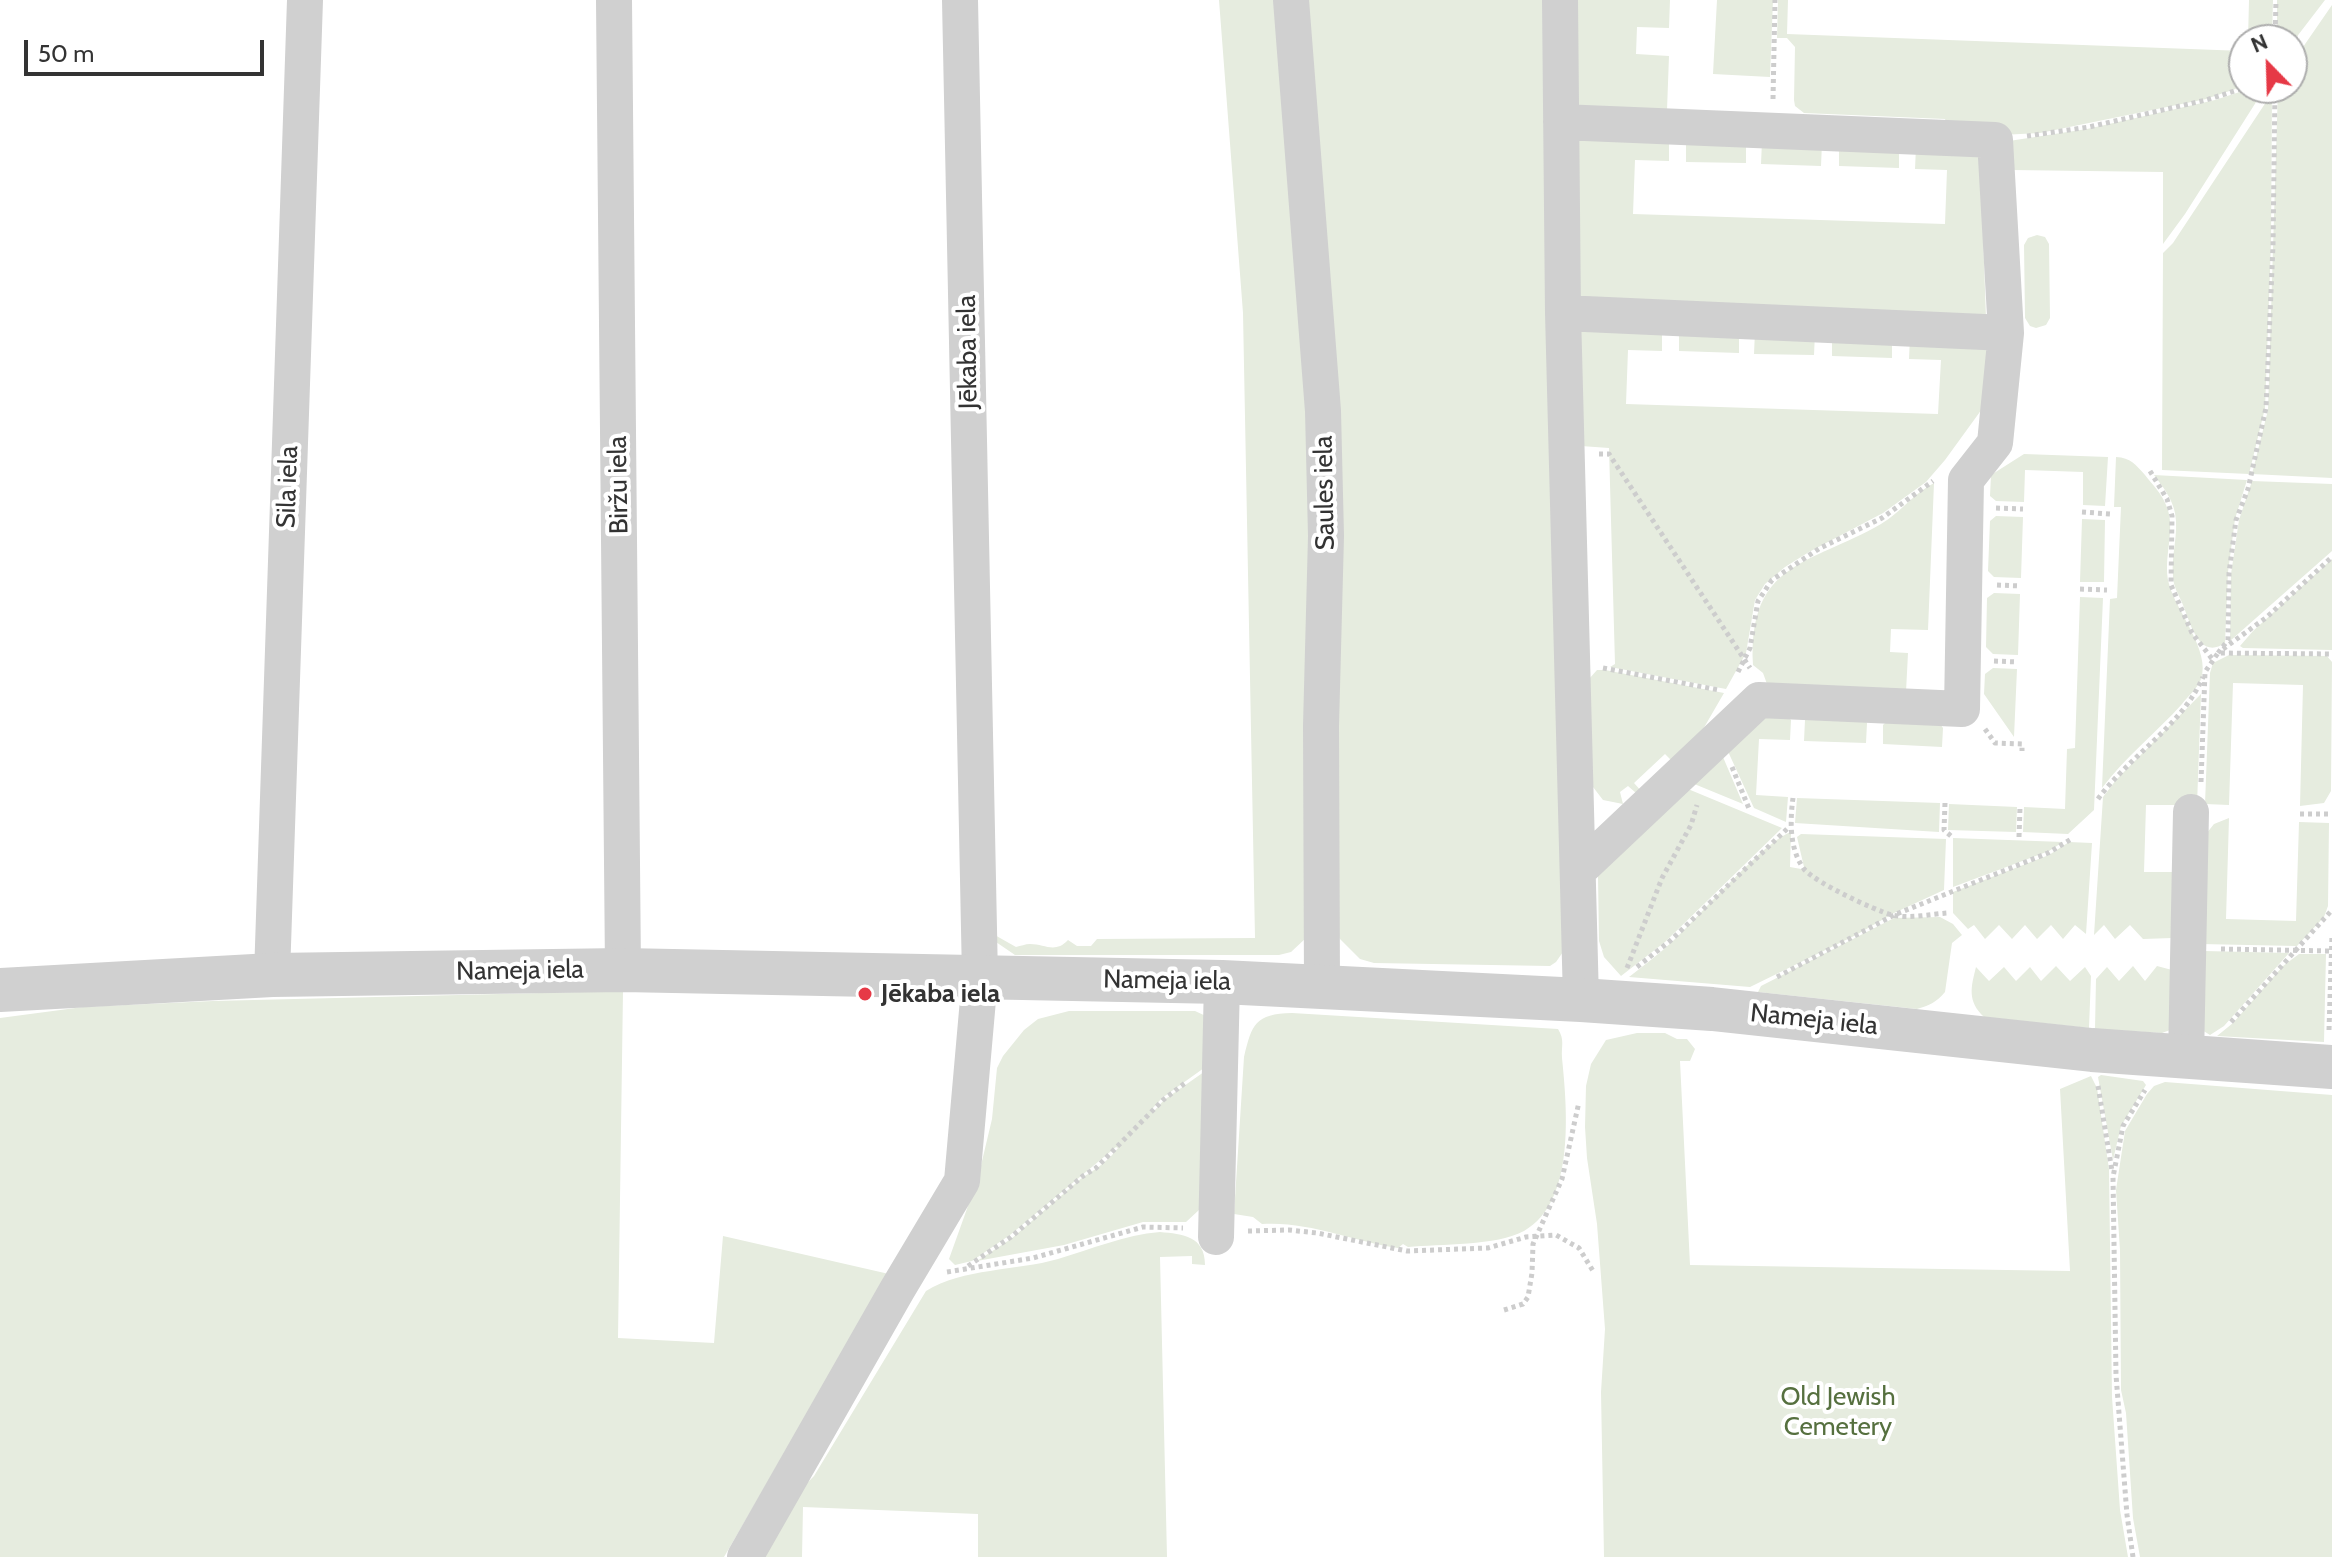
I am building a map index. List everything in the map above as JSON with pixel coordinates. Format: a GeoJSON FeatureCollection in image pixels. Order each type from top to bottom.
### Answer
{"type":"FeatureCollection","features":[{"type":"Feature","properties":{"kind":"street","name":"Sila iela"},"geometry":{"type":"LineString","coordinates":[[272,975],[305,0]]}},
{"type":"Feature","properties":{"kind":"street","name":"Biržu iela"},"geometry":{"type":"LineString","coordinates":[[614,0],[623,970]]}},
{"type":"Feature","properties":{"kind":"street","name":"Jēkaba iela"},"geometry":{"type":"LineString","coordinates":[[745,1557],[962,1181],[980,977],[960,0]]}},
{"type":"Feature","properties":{"kind":"street","name":"Saules iela"},"geometry":{"type":"LineString","coordinates":[[1291,0],[1323,411],[1326,536],[1321,726],[1322,987]]}},
{"type":"Feature","properties":{"kind":"street"},"geometry":{"type":"LineString","coordinates":[[1560,0],[1563,313],[1581,1000]]}},
{"type":"Feature","properties":{"kind":"street"},"geometry":{"type":"LineString","coordinates":[[1561,122],[1995,140],[2006,333],[1995,443],[1966,480],[1962,709],[1742,696],[1720,737],[1579,870]]}},
{"type":"Feature","properties":{"kind":"street"},"geometry":{"type":"LineString","coordinates":[[1563,313],[2006,333]]}},
{"type":"Feature","properties":{"kind":"street"},"geometry":{"type":"LineString","coordinates":[[2186,1058],[2191,812]]}},
{"type":"Feature","properties":{"kind":"street","name":"Nameja iela"},"geometry":{"type":"LineString","coordinates":[[0,990],[272,975],[623,970],[1222,982],[1712,1009],[2092,1050],[2330,1067]]}},
{"type":"Feature","properties":{"kind":"street"},"geometry":{"type":"LineString","coordinates":[[1216,1237],[1222,982]]}},
{"type":"Feature","properties":{"kind":"path"},"geometry":{"type":"LineString","coordinates":[[1772,131],[1775,0]]}},
{"type":"Feature","properties":{"kind":"path"},"geometry":{"type":"LineString","coordinates":[[2275,24],[2276,0]]}},
{"type":"Feature","properties":{"kind":"path"},"geometry":{"type":"LineString","coordinates":[[1995,140],[2089,127],[2228,93]]}},
{"type":"Feature","properties":{"kind":"path"},"geometry":{"type":"LineString","coordinates":[[2098,799],[2114,777],[2196,693],[2205,672],[2228,640],[2229,573],[2236,520],[2248,489],[2266,408],[2275,104]]}},
{"type":"Feature","properties":{"kind":"path"},"geometry":{"type":"LineString","coordinates":[[1567,453],[1609,454],[1638,502],[1745,658],[1742,696]]}},
{"type":"Feature","properties":{"kind":"path"},"geometry":{"type":"LineString","coordinates":[[2150,471],[2167,499],[2172,516],[2171,585],[2192,633],[2213,660]]}},
{"type":"Feature","properties":{"kind":"path"},"geometry":{"type":"LineString","coordinates":[[1742,696],[1745,658],[1750,648],[1758,601],[1772,580],[1820,548],[1882,518],[1926,484],[1934,480],[1966,480]]}},
{"type":"Feature","properties":{"kind":"path"},"geometry":{"type":"LineString","coordinates":[[2082,512],[2110,514]]}},
{"type":"Feature","properties":{"kind":"path"},"geometry":{"type":"LineString","coordinates":[[2218,653],[2267,617],[2332,557]]}},
{"type":"Feature","properties":{"kind":"path"},"geometry":{"type":"LineString","coordinates":[[2080,589],[2107,590]]}},
{"type":"Feature","properties":{"kind":"path"},"geometry":{"type":"LineString","coordinates":[[2218,653],[2332,654]]}},
{"type":"Feature","properties":{"kind":"path"},"geometry":{"type":"LineString","coordinates":[[1573,662],[1742,696]]}},
{"type":"Feature","properties":{"kind":"path"},"geometry":{"type":"LineString","coordinates":[[2191,812],[2201,804],[2205,672]]}},
{"type":"Feature","properties":{"kind":"path"},"geometry":{"type":"LineString","coordinates":[[1962,709],[1969,709],[1995,743],[2022,744],[2022,751]]}},
{"type":"Feature","properties":{"kind":"path"},"geometry":{"type":"LineString","coordinates":[[1720,737],[1750,811]]}},
{"type":"Feature","properties":{"kind":"path"},"geometry":{"type":"LineString","coordinates":[[1793,798],[1789,827],[1796,851],[1807,872],[1847,896],[1894,915],[1948,913]]}},
{"type":"Feature","properties":{"kind":"path"},"geometry":{"type":"LineString","coordinates":[[1698,802],[1691,825],[1662,878],[1625,977],[1670,941],[1789,827]]}},
{"type":"Feature","properties":{"kind":"path"},"geometry":{"type":"LineString","coordinates":[[1945,803],[1944,830],[1951,836]]}},
{"type":"Feature","properties":{"kind":"path"},"geometry":{"type":"LineString","coordinates":[[2019,837],[2020,807]]}},
{"type":"Feature","properties":{"kind":"path"},"geometry":{"type":"LineString","coordinates":[[2300,814],[2332,814]]}},
{"type":"Feature","properties":{"kind":"path"},"geometry":{"type":"LineString","coordinates":[[1764,983],[1894,915],[2048,853],[2073,838]]}},
{"type":"Feature","properties":{"kind":"path"},"geometry":{"type":"LineString","coordinates":[[2113,1177],[2123,1126],[2150,1082],[2226,1027],[2332,910]]}},
{"type":"Feature","properties":{"kind":"path"},"geometry":{"type":"LineString","coordinates":[[2330,1067],[2332,935]]}},
{"type":"Feature","properties":{"kind":"path"},"geometry":{"type":"LineString","coordinates":[[2188,952],[2200,948],[2331,951]]}},
{"type":"Feature","properties":{"kind":"path"},"geometry":{"type":"LineString","coordinates":[[2092,1050],[2113,1177],[2116,1375],[2133,1557]]}},
{"type":"Feature","properties":{"kind":"path"},"geometry":{"type":"LineString","coordinates":[[964,1269],[1011,1237],[1096,1168],[1163,1100],[1198,1073],[1220,1061]]}},
{"type":"Feature","properties":{"kind":"path"},"geometry":{"type":"LineString","coordinates":[[1504,1310],[1523,1304],[1528,1297],[1533,1244],[1562,1179],[1579,1102]]}},
{"type":"Feature","properties":{"kind":"green space"},"geometry":{"type":"Polygon","coordinates":[[[1219,0],[1282,0],[1313,398],[1306,938],[1291,952],[1279,955],[1015,955],[996,942],[993,934],[1016,947],[1030,944],[1059,947],[1068,940],[1077,946],[1091,946],[1097,939],[1255,938],[1243,313],[1219,0]]]}},
{"type":"Feature","properties":{"kind":"green space"},"geometry":{"type":"Polygon","coordinates":[[[1298,0],[1550,0],[1565,949],[1550,966],[1374,963],[1360,959],[1339,938],[1298,0]]]}},
{"type":"Feature","properties":{"kind":"green space"},"geometry":{"type":"Polygon","coordinates":[[[1576,0],[1670,0],[1669,28],[1637,27],[1636,54],[1669,56],[1667,110],[1584,112],[1572,94],[1576,0]]]}},
{"type":"Feature","properties":{"kind":"green space"},"geometry":{"type":"Polygon","coordinates":[[[1717,0],[1773,0],[1770,77],[1713,74],[1717,0]]]}},
{"type":"Feature","properties":{"kind":"green space"},"geometry":{"type":"Polygon","coordinates":[[[1778,0],[1788,0],[1787,34],[2228,50],[2228,91],[2206,99],[2040,133],[2001,135],[1947,124],[1945,119],[1804,113],[1795,106],[1794,100],[1795,47],[1787,38],[1777,38],[1778,0]]]}},
{"type":"Feature","properties":{"kind":"green space"},"geometry":{"type":"Polygon","coordinates":[[[2249,0],[2273,0],[2272,24],[2248,24],[2249,0]]]}},
{"type":"Feature","properties":{"kind":"green space"},"geometry":{"type":"Polygon","coordinates":[[[2277,0],[2325,0],[2307,24],[2277,24],[2277,0]]]}},
{"type":"Feature","properties":{"kind":"green space"},"geometry":{"type":"Polygon","coordinates":[[[2332,5],[2332,478],[2252,474],[2268,410],[2278,104],[2308,104],[2308,40],[2332,5]]]}},
{"type":"Feature","properties":{"kind":"green space"},"geometry":{"type":"Polygon","coordinates":[[[2228,96],[2228,104],[2255,104],[2163,244],[2163,172],[2011,170],[2009,141],[2087,129],[2228,96]]]}},
{"type":"Feature","properties":{"kind":"green space"},"geometry":{"type":"Polygon","coordinates":[[[2265,104],[2272,104],[2265,408],[2249,474],[2162,470],[2163,253],[2173,243],[2265,104]]]}},
{"type":"Feature","properties":{"kind":"green space"},"geometry":{"type":"Polygon","coordinates":[[[1580,137],[1669,137],[1669,161],[1635,160],[1633,214],[1945,224],[1947,170],[1915,169],[1916,147],[1980,151],[1986,318],[1592,306],[1579,295],[1577,141],[1580,137]]]}},
{"type":"Feature","properties":{"kind":"green space"},"geometry":{"type":"Polygon","coordinates":[[[1686,138],[1746,140],[1746,163],[1686,162],[1686,138]]]}},
{"type":"Feature","properties":{"kind":"green space"},"geometry":{"type":"Polygon","coordinates":[[[1762,141],[1822,143],[1821,166],[1761,164],[1762,141]]]}},
{"type":"Feature","properties":{"kind":"green space"},"geometry":{"type":"Polygon","coordinates":[[[1839,144],[1899,146],[1899,168],[1839,166],[1839,144]]]}},
{"type":"Feature","properties":{"kind":"green space"},"geometry":{"type":"Polygon","coordinates":[[[2037,235],[2045,237],[2049,244],[2050,318],[2046,325],[2036,328],[2030,326],[2025,318],[2024,245],[2028,238],[2037,235]]]}},
{"type":"Feature","properties":{"kind":"green space"},"geometry":{"type":"Polygon","coordinates":[[[1662,327],[1662,351],[1628,350],[1626,404],[1938,414],[1941,360],[1909,359],[1910,336],[1987,347],[1982,409],[1945,460],[1926,482],[1883,513],[1809,552],[1765,584],[1755,600],[1746,653],[1726,689],[1610,667],[1615,664],[1609,448],[1581,446],[1581,331],[1662,327]]]}},
{"type":"Feature","properties":{"kind":"green space"},"geometry":{"type":"Polygon","coordinates":[[[1679,327],[1739,330],[1739,353],[1679,351],[1679,327]]]}},
{"type":"Feature","properties":{"kind":"green space"},"geometry":{"type":"Polygon","coordinates":[[[1755,331],[1815,333],[1814,355],[1754,354],[1755,331]]]}},
{"type":"Feature","properties":{"kind":"green space"},"geometry":{"type":"Polygon","coordinates":[[[1832,333],[1892,336],[1892,358],[1832,356],[1832,333]]]}},
{"type":"Feature","properties":{"kind":"green space"},"geometry":{"type":"Polygon","coordinates":[[[2024,454],[2108,457],[2105,506],[2083,505],[2083,472],[2025,470],[2024,502],[1996,501],[1990,496],[1991,475],[2024,454]]]}},
{"type":"Feature","properties":{"kind":"green space"},"geometry":{"type":"Polygon","coordinates":[[[2116,457],[2135,465],[2157,489],[2166,505],[2170,524],[2169,584],[2197,644],[2203,668],[2195,689],[2102,788],[2110,599],[2117,598],[2121,507],[2114,507],[2116,457]]]}},
{"type":"Feature","properties":{"kind":"green space"},"geometry":{"type":"Polygon","coordinates":[[[2154,475],[2247,480],[2235,519],[2228,572],[2225,643],[2216,647],[2208,647],[2197,637],[2175,587],[2175,513],[2154,475]]]}},
{"type":"Feature","properties":{"kind":"green space"},"geometry":{"type":"Polygon","coordinates":[[[2252,481],[2332,484],[2332,551],[2230,641],[2231,574],[2239,520],[2252,481]]]}},
{"type":"Feature","properties":{"kind":"green space"},"geometry":{"type":"Polygon","coordinates":[[[1934,483],[1928,630],[1891,629],[1890,652],[1908,653],[1906,692],[1767,684],[1763,673],[1753,665],[1754,631],[1761,605],[1773,585],[1808,559],[1881,524],[1934,483]]]}},
{"type":"Feature","properties":{"kind":"green space"},"geometry":{"type":"Polygon","coordinates":[[[1996,516],[2023,517],[2021,578],[1994,577],[1988,571],[1990,521],[1996,516]]]}},
{"type":"Feature","properties":{"kind":"green space"},"geometry":{"type":"Polygon","coordinates":[[[2082,519],[2105,520],[2104,582],[2080,582],[2082,519]]]}},
{"type":"Feature","properties":{"kind":"green space"},"geometry":{"type":"Polygon","coordinates":[[[2332,559],[2332,650],[2240,646],[2253,631],[2332,559]]]}},
{"type":"Feature","properties":{"kind":"green space"},"geometry":{"type":"Polygon","coordinates":[[[1994,593],[2020,594],[2018,655],[1993,654],[1986,647],[1987,598],[1994,593]]]}},
{"type":"Feature","properties":{"kind":"green space"},"geometry":{"type":"Polygon","coordinates":[[[2080,597],[2103,598],[2094,810],[2068,834],[2023,832],[2024,807],[2065,809],[2067,749],[2075,748],[2080,597]]]}},
{"type":"Feature","properties":{"kind":"green space"},"geometry":{"type":"Polygon","coordinates":[[[2229,655],[2327,656],[2332,662],[2331,791],[2324,803],[2300,806],[2303,685],[2233,683],[2229,805],[2205,804],[2210,673],[2213,663],[2229,655]]]}},
{"type":"Feature","properties":{"kind":"green space"},"geometry":{"type":"Polygon","coordinates":[[[1993,668],[2017,669],[2014,737],[1984,694],[1985,674],[1993,668]]]}},
{"type":"Feature","properties":{"kind":"green space"},"geometry":{"type":"Polygon","coordinates":[[[1597,670],[1724,693],[1691,750],[1675,764],[1665,754],[1634,783],[1643,793],[1636,793],[1628,786],[1620,792],[1623,804],[1603,800],[1593,787],[1589,679],[1597,670]]]}},
{"type":"Feature","properties":{"kind":"green space"},"geometry":{"type":"Polygon","coordinates":[[[2201,694],[2197,805],[2146,805],[2144,872],[2178,872],[2172,938],[2143,939],[2130,925],[2115,939],[2104,925],[2094,935],[2103,797],[2201,694]]]}},
{"type":"Feature","properties":{"kind":"green space"},"geometry":{"type":"Polygon","coordinates":[[[1786,714],[1791,720],[1790,740],[1759,739],[1756,795],[1788,797],[1786,822],[1754,808],[1725,745],[1754,719],[1786,714]]]}},
{"type":"Feature","properties":{"kind":"green space"},"geometry":{"type":"Polygon","coordinates":[[[1811,715],[1862,717],[1867,723],[1866,743],[1804,741],[1805,720],[1811,715]]]}},
{"type":"Feature","properties":{"kind":"green space"},"geometry":{"type":"Polygon","coordinates":[[[1890,718],[1938,721],[1943,728],[1942,747],[1883,744],[1883,725],[1890,718]]]}},
{"type":"Feature","properties":{"kind":"green space"},"geometry":{"type":"Polygon","coordinates":[[[1720,750],[1743,804],[1687,781],[1720,750]]]}},
{"type":"Feature","properties":{"kind":"green space"},"geometry":{"type":"Polygon","coordinates":[[[1688,789],[1782,828],[1665,942],[1621,976],[1604,957],[1599,941],[1598,876],[1688,789]]]}},
{"type":"Feature","properties":{"kind":"green space"},"geometry":{"type":"Polygon","coordinates":[[[1797,798],[1940,803],[1939,832],[1795,823],[1797,798]]]}},
{"type":"Feature","properties":{"kind":"green space"},"geometry":{"type":"Polygon","coordinates":[[[1949,804],[2017,807],[2016,832],[1948,830],[1949,804]]]}},
{"type":"Feature","properties":{"kind":"green space"},"geometry":{"type":"Polygon","coordinates":[[[2229,818],[2226,919],[2296,921],[2299,822],[2329,823],[2328,906],[2324,917],[2297,946],[2200,944],[2206,834],[2214,824],[2229,818]]]}},
{"type":"Feature","properties":{"kind":"green space"},"geometry":{"type":"Polygon","coordinates":[[[1791,832],[1790,867],[1801,869],[1804,867],[1797,837],[1801,834],[1946,839],[1944,890],[1750,987],[1629,977],[1673,941],[1765,850],[1791,832]]]}},
{"type":"Feature","properties":{"kind":"green space"},"geometry":{"type":"Polygon","coordinates":[[[1953,838],[2063,842],[2049,851],[1953,887],[1953,838]]]}},
{"type":"Feature","properties":{"kind":"green space"},"geometry":{"type":"Polygon","coordinates":[[[2069,842],[2092,843],[2086,934],[2075,925],[2063,939],[2051,925],[2037,939],[2025,925],[2012,939],[1999,925],[1985,939],[1974,925],[1968,929],[1953,913],[1953,892],[2049,855],[2069,842]]]}},
{"type":"Feature","properties":{"kind":"green space"},"geometry":{"type":"Polygon","coordinates":[[[1940,917],[1953,924],[1962,935],[1952,943],[1945,992],[1925,1006],[1917,1009],[1758,992],[1761,986],[1894,918],[1940,917]]]}},
{"type":"Feature","properties":{"kind":"green space"},"geometry":{"type":"Polygon","coordinates":[[[2204,951],[2289,953],[2224,1026],[2210,1035],[2202,1030],[2204,951]]]}},
{"type":"Feature","properties":{"kind":"green space"},"geometry":{"type":"Polygon","coordinates":[[[2299,954],[2326,954],[2324,1042],[2217,1036],[2233,1023],[2283,966],[2299,954]]]}},
{"type":"Feature","properties":{"kind":"green space"},"geometry":{"type":"Polygon","coordinates":[[[2056,966],[2070,981],[2085,967],[2091,976],[2089,1028],[1984,1017],[1975,1005],[1972,987],[1976,967],[1989,981],[2004,967],[2016,981],[2030,967],[2041,981],[2056,966]]]}},
{"type":"Feature","properties":{"kind":"green space"},"geometry":{"type":"Polygon","coordinates":[[[2133,966],[2145,981],[2157,966],[2172,970],[2170,1030],[2162,1033],[2095,1029],[2096,979],[2107,967],[2119,981],[2133,966]]]}},
{"type":"Feature","properties":{"kind":"green space"},"geometry":{"type":"Polygon","coordinates":[[[623,991],[618,1338],[714,1343],[723,1236],[889,1274],[724,1557],[0,1557],[0,1018],[83,1007],[213,1001],[623,991]]]}},
{"type":"Feature","properties":{"kind":"green space"},"geometry":{"type":"Polygon","coordinates":[[[1069,1011],[1195,1011],[1208,1017],[1211,1063],[1162,1098],[1152,1109],[1154,1111],[1164,1100],[1211,1067],[1199,1210],[1186,1222],[1143,1222],[1064,1245],[977,1261],[1011,1239],[1107,1160],[1116,1147],[1010,1235],[972,1261],[955,1265],[949,1259],[978,1178],[992,1119],[997,1068],[1024,1030],[1038,1019],[1069,1011]]]}},
{"type":"Feature","properties":{"kind":"green space"},"geometry":{"type":"Polygon","coordinates":[[[1292,1013],[1558,1029],[1562,1040],[1566,1127],[1564,1152],[1553,1199],[1541,1217],[1513,1236],[1468,1244],[1408,1247],[1403,1244],[1398,1248],[1314,1228],[1262,1224],[1253,1217],[1234,1214],[1247,1046],[1257,1023],[1270,1016],[1292,1013]]]}},
{"type":"Feature","properties":{"kind":"green space","name":"Old Jewish Cemetery"},"geometry":{"type":"Polygon","coordinates":[[[1637,1033],[1665,1033],[1677,1039],[1687,1039],[1695,1049],[1690,1061],[1680,1061],[1690,1265],[2070,1271],[2060,1089],[2091,1076],[2097,1088],[2109,1169],[2112,1397],[2120,1510],[2128,1557],[1604,1557],[1601,1392],[1605,1329],[1597,1224],[1587,1158],[1586,1086],[1591,1064],[1606,1040],[1637,1033]]]}},
{"type":"Feature","properties":{"kind":"green space"},"geometry":{"type":"Polygon","coordinates":[[[2098,1077],[2143,1081],[2146,1085],[2121,1126],[2113,1160],[2098,1077]]]}},
{"type":"Feature","properties":{"kind":"green space"},"geometry":{"type":"Polygon","coordinates":[[[2165,1082],[2332,1095],[2332,1557],[2140,1557],[2133,1518],[2126,1413],[2121,1390],[2120,1250],[2116,1190],[2125,1131],[2147,1094],[2154,1086],[2165,1082]]]}},
{"type":"Feature","properties":{"kind":"green space"},"geometry":{"type":"Polygon","coordinates":[[[1160,1232],[1184,1236],[1197,1242],[1205,1265],[1192,1264],[1192,1256],[1160,1257],[1167,1557],[978,1557],[978,1514],[803,1507],[802,1557],[764,1557],[805,1485],[814,1476],[926,1291],[956,1278],[1042,1263],[1121,1239],[1160,1232]]]}},
{"type":"Feature","properties":{"kind":"place","name":"Jēkaba iela"},"geometry":{"type":"Point","coordinates":[865,994]}}]}
